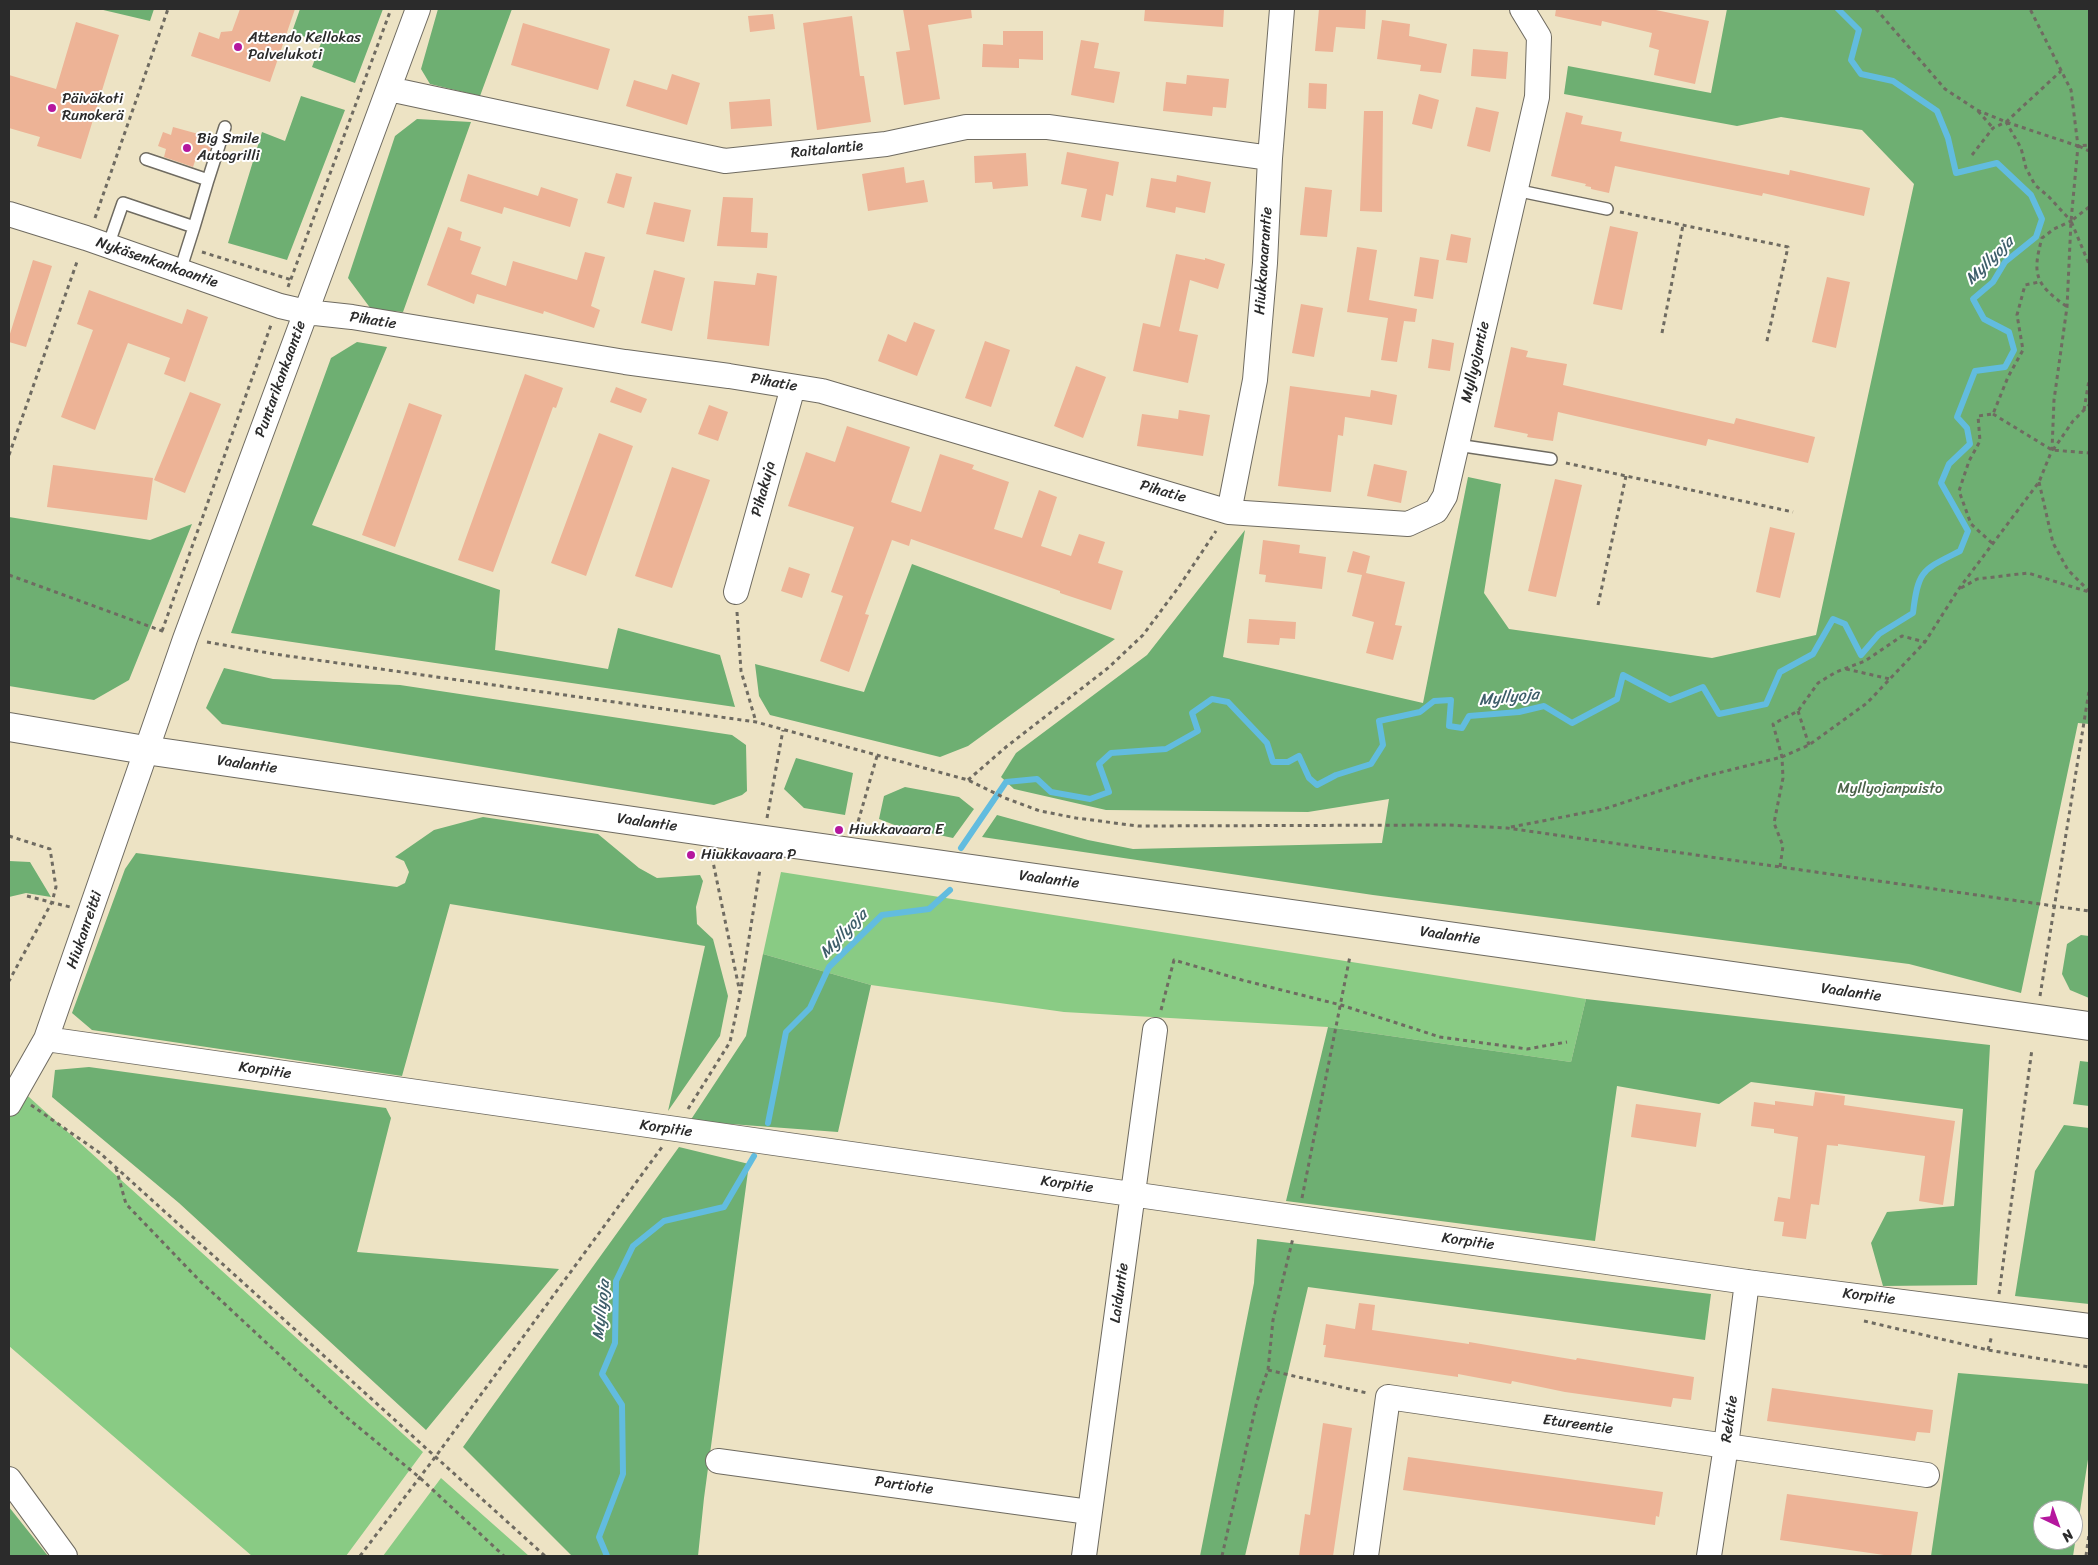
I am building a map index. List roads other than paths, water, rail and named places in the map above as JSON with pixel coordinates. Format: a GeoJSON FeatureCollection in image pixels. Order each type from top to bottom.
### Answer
{"type":"FeatureCollection","features":[{"type":"Feature","properties":{"kind":"street","name":"Puntarikankaantie"},"geometry":{"type":"LineString","coordinates":[[145,750],[418,9]]}},
{"type":"Feature","properties":{"kind":"street","name":"Hiukkavaarantie"},"geometry":{"type":"LineString","coordinates":[[1229,512],[1255,380],[1282,9]]}},
{"type":"Feature","properties":{"kind":"street","name":"Myllyojantie"},"geometry":{"type":"LineString","coordinates":[[1229,512],[1408,524],[1436,511],[1445,496],[1537,97],[1539,37],[1522,9]]}},
{"type":"Feature","properties":{"kind":"street","name":"Raitalantie"},"geometry":{"type":"LineString","coordinates":[[389,89],[725,161],[886,144],[966,127],[1048,127],[1270,158]]}},
{"type":"Feature","properties":{"kind":"street","name":"Nykäsenkankaantie"},"geometry":{"type":"LineString","coordinates":[[9,214],[108,246],[280,306],[306,312]]}},
{"type":"Feature","properties":{"kind":"street","name":"Pihatie"},"geometry":{"type":"LineString","coordinates":[[306,312],[352,317],[625,362],[822,391],[1229,512]]}},
{"type":"Feature","properties":{"kind":"street","name":"Pihakuja"},"geometry":{"type":"LineString","coordinates":[[736,592],[792,387]]}},
{"type":"Feature","properties":{"kind":"street","name":"Vaalantie"},"geometry":{"type":"LineString","coordinates":[[9,727],[145,750],[720,834],[2089,1026]]}},
{"type":"Feature","properties":{"kind":"street","name":"Hiukanreitti"},"geometry":{"type":"LineString","coordinates":[[12,1099],[46,1039],[91,913],[145,750]]}},
{"type":"Feature","properties":{"kind":"street","name":"Laiduntie"},"geometry":{"type":"LineString","coordinates":[[1084,1556],[1155,1030]]}},
{"type":"Feature","properties":{"kind":"street","name":"Korpitie"},"geometry":{"type":"LineString","coordinates":[[46,1039],[1747,1282],[2089,1326]]}},
{"type":"Feature","properties":{"kind":"street","name":"Rekitie"},"geometry":{"type":"LineString","coordinates":[[1709,1556],[1726,1446],[1747,1282]]}},
{"type":"Feature","properties":{"kind":"street","name":"Etureentie"},"geometry":{"type":"LineString","coordinates":[[1366,1556],[1388,1397],[1927,1475]]}},
{"type":"Feature","properties":{"kind":"street","name":"Partiotie"},"geometry":{"type":"LineString","coordinates":[[718,1461],[1089,1512]]}},
{"type":"Feature","properties":{"kind":"street"},"geometry":{"type":"LineString","coordinates":[[9,1479],[64,1556]]}},
{"type":"Feature","properties":{"kind":"lane"},"geometry":{"type":"LineString","coordinates":[[180,271],[225,127]]}},
{"type":"Feature","properties":{"kind":"lane"},"geometry":{"type":"LineString","coordinates":[[146,160],[208,180]]}},
{"type":"Feature","properties":{"kind":"lane"},"geometry":{"type":"LineString","coordinates":[[1515,190],[1607,209]]}},
{"type":"Feature","properties":{"kind":"lane"},"geometry":{"type":"LineString","coordinates":[[108,246],[123,203],[194,227]]}},
{"type":"Feature","properties":{"kind":"lane"},"geometry":{"type":"LineString","coordinates":[[1457,445],[1551,460]]}},
{"type":"Feature","properties":{"kind":"waterway","name":"Myllyoja"},"geometry":{"type":"LineString","coordinates":[[961,848],[1006,782],[1037,779],[1051,792],[1090,799],[1109,792],[1099,764],[1111,753],[1166,749],[1198,731],[1192,713],[1212,699],[1228,702],[1267,743],[1273,762],[1288,762],[1299,756],[1309,778],[1317,785],[1336,775],[1371,764],[1383,745],[1379,721],[1420,712],[1434,701],[1451,700],[1449,726],[1462,728],[1469,716],[1519,712],[1544,706],[1572,723],[1617,699],[1623,675],[1670,700],[1703,687],[1719,714],[1766,704],[1780,672],[1813,654],[1833,619],[1845,624],[1861,655],[1879,634],[1913,613],[1920,579],[1930,567],[1960,551],[1968,531],[1941,483],[1949,464],[1970,444],[1967,428],[1957,417],[1975,371],[2005,367],[2014,350],[2009,332],[1984,319],[1973,299],[1993,282],[2005,262],[2036,237],[2042,219],[2031,195],[1997,163],[1956,173],[1948,138],[1937,111],[1893,81],[1861,74],[1851,60],[1859,30],[1838,9]]}},
{"type":"Feature","properties":{"kind":"waterway","name":"Myllyoja"},"geometry":{"type":"LineString","coordinates":[[768,1123],[786,1032],[810,1008],[829,967],[882,915],[929,909],[950,890]]}},
{"type":"Feature","properties":{"kind":"waterway","name":"Myllyoja"},"geometry":{"type":"LineString","coordinates":[[607,1556],[599,1537],[623,1474],[622,1405],[602,1374],[615,1343],[616,1281],[633,1246],[664,1221],[724,1207],[754,1156]]}},
{"type":"Feature","properties":{"kind":"place","name":"Attendo Kellokas Palvelukoti"},"geometry":{"type":"Point","coordinates":[238,47]}},
{"type":"Feature","properties":{"kind":"place","name":"Päiväkoti Runokerä"},"geometry":{"type":"Point","coordinates":[52,108]}},
{"type":"Feature","properties":{"kind":"place","name":"Big Smile Autogrilli"},"geometry":{"type":"Point","coordinates":[187,148]}},
{"type":"Feature","properties":{"kind":"place","name":"Hiukkavaara E"},"geometry":{"type":"Point","coordinates":[839,830]}},
{"type":"Feature","properties":{"kind":"place","name":"Hiukkavaara P"},"geometry":{"type":"Point","coordinates":[691,855]}},
{"type":"Feature","properties":{"kind":"park label","name":"Myllyojanpuisto"},"geometry":{"type":"Point","coordinates":[1890,789]}}]}
